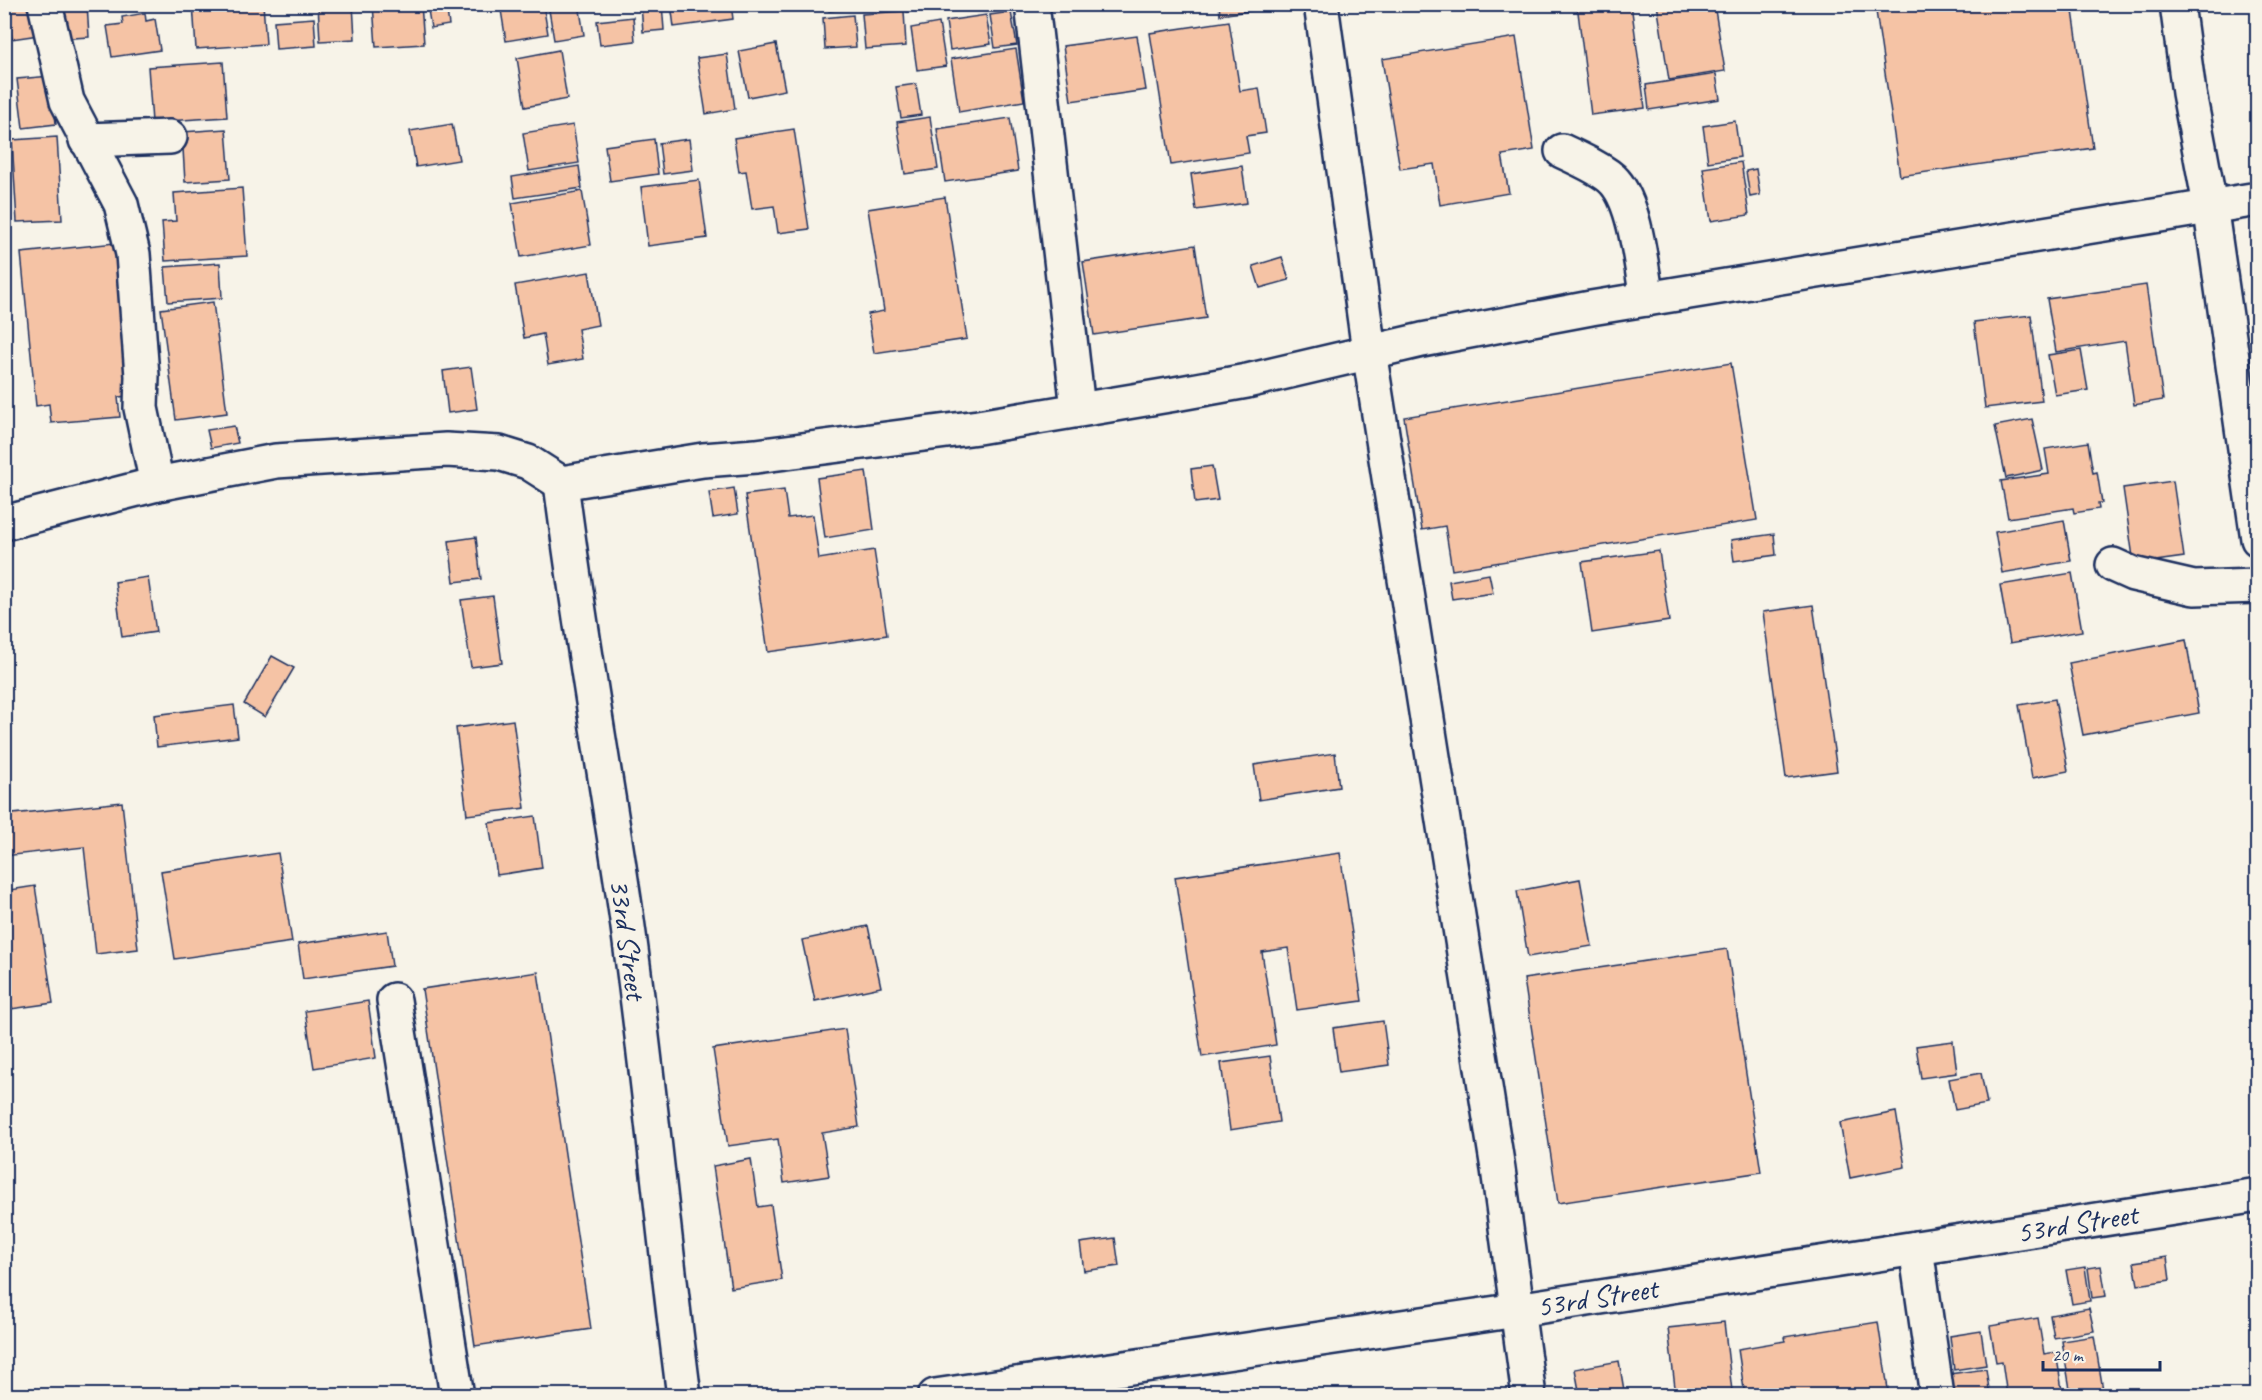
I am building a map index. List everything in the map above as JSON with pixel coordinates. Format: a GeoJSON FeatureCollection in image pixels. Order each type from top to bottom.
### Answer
{"type":"FeatureCollection","features":[{"type":"Feature","properties":{"kind":"street"},"geometry":{"type":"LineString","coordinates":[[45,4],[67,101],[121,204],[133,254],[142,376],[141,408],[157,484]]}},
{"type":"Feature","properties":{"kind":"street"},"geometry":{"type":"LineString","coordinates":[[1032,4],[1078,409]]}},
{"type":"Feature","properties":{"kind":"street"},"geometry":{"type":"LineString","coordinates":[[1321,4],[1369,351],[1498,1169],[1528,1395]]}},
{"type":"Feature","properties":{"kind":"street"},"geometry":{"type":"LineString","coordinates":[[2177,4],[2189,93],[2210,205],[2258,538]]}},
{"type":"Feature","properties":{"kind":"street"},"geometry":{"type":"LineString","coordinates":[[86,140],[170,137]]}},
{"type":"Feature","properties":{"kind":"street"},"geometry":{"type":"LineString","coordinates":[[1562,151],[1581,159],[1614,181],[1630,212],[1647,298]]}},
{"type":"Feature","properties":{"kind":"street"},"geometry":{"type":"LineString","coordinates":[[4,523],[157,484],[276,461],[446,450],[499,453],[528,462],[561,483],[702,460],[756,456],[978,427],[1246,381],[1369,351],[1474,329],[1647,298],[2258,199]]}},
{"type":"Feature","properties":{"kind":"street","name":"33rd Street"},"geometry":{"type":"LineString","coordinates":[[561,483],[580,624],[626,913],[650,1095],[667,1268],[684,1395]]}},
{"type":"Feature","properties":{"kind":"street"},"geometry":{"type":"LineString","coordinates":[[2112,565],[2144,577],[2194,588],[2258,586]]}},
{"type":"Feature","properties":{"kind":"street"},"geometry":{"type":"LineString","coordinates":[[394,1000],[457,1395]]}},
{"type":"Feature","properties":{"kind":"street","name":"53rd Street"},"geometry":{"type":"LineString","coordinates":[[935,1395],[1517,1310],[2258,1195]]}},
{"type":"Feature","properties":{"kind":"street"},"geometry":{"type":"LineString","coordinates":[[1916,1248],[1937,1395]]}},
{"type":"Feature","properties":{"kind":"building"},"geometry":{"type":"Polygon","coordinates":[[[7,4],[40,4],[45,34],[12,39],[7,4]]]}},
{"type":"Feature","properties":{"kind":"building"},"geometry":{"type":"Polygon","coordinates":[[[54,4],[87,4],[89,37],[57,39],[54,4]]]}},
{"type":"Feature","properties":{"kind":"building"},"geometry":{"type":"Polygon","coordinates":[[[193,4],[263,4],[266,44],[196,49],[193,4]]]}},
{"type":"Feature","properties":{"kind":"building"},"geometry":{"type":"Polygon","coordinates":[[[318,4],[353,4],[355,39],[320,41],[318,4]]]}},
{"type":"Feature","properties":{"kind":"building"},"geometry":{"type":"Polygon","coordinates":[[[373,4],[421,4],[424,44],[376,47],[373,4]]]}},
{"type":"Feature","properties":{"kind":"building"},"geometry":{"type":"Polygon","coordinates":[[[427,4],[446,4],[449,25],[431,28],[427,4]]]}},
{"type":"Feature","properties":{"kind":"building"},"geometry":{"type":"Polygon","coordinates":[[[500,4],[543,4],[548,34],[506,41],[500,4]]]}},
{"type":"Feature","properties":{"kind":"building"},"geometry":{"type":"Polygon","coordinates":[[[548,4],[579,4],[584,35],[554,40],[548,4]]]}},
{"type":"Feature","properties":{"kind":"building"},"geometry":{"type":"Polygon","coordinates":[[[641,4],[662,4],[664,30],[643,32],[641,4]]]}},
{"type":"Feature","properties":{"kind":"building"},"geometry":{"type":"Polygon","coordinates":[[[671,4],[731,4],[733,19],[674,27],[671,4]]]}},
{"type":"Feature","properties":{"kind":"building"},"geometry":{"type":"Polygon","coordinates":[[[746,4],[785,4],[786,5],[747,10],[746,4]]]}},
{"type":"Feature","properties":{"kind":"building"},"geometry":{"type":"Polygon","coordinates":[[[828,4],[854,4],[855,8],[829,11],[828,4]]]}},
{"type":"Feature","properties":{"kind":"building"},"geometry":{"type":"Polygon","coordinates":[[[862,4],[898,4],[898,7],[862,10],[862,4]]]}},
{"type":"Feature","properties":{"kind":"building"},"geometry":{"type":"Polygon","coordinates":[[[906,4],[943,4],[943,6],[907,12],[906,4]]]}},
{"type":"Feature","properties":{"kind":"building"},"geometry":{"type":"Polygon","coordinates":[[[1219,4],[1263,4],[1263,9],[1220,15],[1219,4]]]}},
{"type":"Feature","properties":{"kind":"building"},"geometry":{"type":"Polygon","coordinates":[[[1577,4],[1631,4],[1645,108],[1591,115],[1577,4]]]}},
{"type":"Feature","properties":{"kind":"building"},"geometry":{"type":"Polygon","coordinates":[[[1657,4],[1714,4],[1725,71],[1669,80],[1657,4]]]}},
{"type":"Feature","properties":{"kind":"building"},"geometry":{"type":"Polygon","coordinates":[[[1875,4],[2072,4],[2093,148],[1900,176],[1875,4]]]}},
{"type":"Feature","properties":{"kind":"building"},"geometry":{"type":"Polygon","coordinates":[[[904,11],[906,46],[865,49],[862,14],[904,11]]]}},
{"type":"Feature","properties":{"kind":"building"},"geometry":{"type":"Polygon","coordinates":[[[1011,12],[1017,45],[995,48],[990,15],[1011,12]]]}},
{"type":"Feature","properties":{"kind":"building"},"geometry":{"type":"Polygon","coordinates":[[[145,13],[146,21],[155,19],[160,50],[112,57],[107,26],[123,24],[122,17],[145,13]]]}},
{"type":"Feature","properties":{"kind":"building"},"geometry":{"type":"Polygon","coordinates":[[[853,15],[856,47],[825,49],[823,18],[853,15]]]}},
{"type":"Feature","properties":{"kind":"building"},"geometry":{"type":"Polygon","coordinates":[[[986,15],[991,44],[950,50],[946,21],[986,15]]]}},
{"type":"Feature","properties":{"kind":"building"},"geometry":{"type":"Polygon","coordinates":[[[633,17],[635,41],[600,45],[597,21],[633,17]]]}},
{"type":"Feature","properties":{"kind":"building"},"geometry":{"type":"Polygon","coordinates":[[[314,18],[316,46],[276,49],[274,21],[314,18]]]}},
{"type":"Feature","properties":{"kind":"building"},"geometry":{"type":"Polygon","coordinates":[[[1229,21],[1240,91],[1259,88],[1266,133],[1246,136],[1249,153],[1171,165],[1150,33],[1229,21]]]}},
{"type":"Feature","properties":{"kind":"building"},"geometry":{"type":"Polygon","coordinates":[[[939,23],[946,66],[917,70],[911,28],[939,23]]]}},
{"type":"Feature","properties":{"kind":"building"},"geometry":{"type":"Polygon","coordinates":[[[1137,36],[1146,90],[1071,101],[1063,46],[1137,36]]]}},
{"type":"Feature","properties":{"kind":"building"},"geometry":{"type":"Polygon","coordinates":[[[1516,37],[1534,150],[1502,155],[1509,193],[1440,205],[1434,164],[1400,169],[1382,59],[1516,37]]]}},
{"type":"Feature","properties":{"kind":"building"},"geometry":{"type":"Polygon","coordinates":[[[776,44],[785,90],[748,97],[739,51],[776,44]]]}},
{"type":"Feature","properties":{"kind":"building"},"geometry":{"type":"Polygon","coordinates":[[[1016,49],[1024,101],[959,112],[951,59],[1016,49]]]}},
{"type":"Feature","properties":{"kind":"building"},"geometry":{"type":"Polygon","coordinates":[[[559,50],[567,99],[525,107],[517,58],[559,50]]]}},
{"type":"Feature","properties":{"kind":"building"},"geometry":{"type":"Polygon","coordinates":[[[727,54],[735,109],[706,114],[697,58],[727,54]]]}},
{"type":"Feature","properties":{"kind":"building"},"geometry":{"type":"Polygon","coordinates":[[[223,62],[227,117],[152,122],[148,67],[223,62]]]}},
{"type":"Feature","properties":{"kind":"building"},"geometry":{"type":"Polygon","coordinates":[[[1716,74],[1720,99],[1649,110],[1646,85],[1716,74]]]}},
{"type":"Feature","properties":{"kind":"building"},"geometry":{"type":"Polygon","coordinates":[[[51,76],[56,124],[23,128],[17,79],[51,76]]]}},
{"type":"Feature","properties":{"kind":"building"},"geometry":{"type":"Polygon","coordinates":[[[916,84],[921,115],[901,118],[896,87],[916,84]]]}},
{"type":"Feature","properties":{"kind":"building"},"geometry":{"type":"Polygon","coordinates":[[[930,117],[938,169],[905,174],[897,122],[930,117]]]}},
{"type":"Feature","properties":{"kind":"building"},"geometry":{"type":"Polygon","coordinates":[[[1010,118],[1018,171],[945,182],[937,129],[1010,118]]]}},
{"type":"Feature","properties":{"kind":"building"},"geometry":{"type":"Polygon","coordinates":[[[1735,121],[1740,157],[1708,162],[1703,126],[1735,121]]]}},
{"type":"Feature","properties":{"kind":"building"},"geometry":{"type":"Polygon","coordinates":[[[452,124],[459,160],[416,167],[410,131],[452,124]]]}},
{"type":"Feature","properties":{"kind":"building"},"geometry":{"type":"Polygon","coordinates":[[[573,125],[579,163],[529,171],[523,133],[573,125]]]}},
{"type":"Feature","properties":{"kind":"building"},"geometry":{"type":"Polygon","coordinates":[[[226,129],[230,179],[185,182],[182,132],[226,129]]]}},
{"type":"Feature","properties":{"kind":"building"},"geometry":{"type":"Polygon","coordinates":[[[794,129],[809,229],[778,233],[774,206],[752,209],[746,171],[739,172],[734,138],[794,129]]]}},
{"type":"Feature","properties":{"kind":"building"},"geometry":{"type":"Polygon","coordinates":[[[57,137],[62,220],[17,222],[12,140],[57,137]]]}},
{"type":"Feature","properties":{"kind":"building"},"geometry":{"type":"Polygon","coordinates":[[[654,139],[658,174],[610,181],[605,146],[654,139]]]}},
{"type":"Feature","properties":{"kind":"building"},"geometry":{"type":"Polygon","coordinates":[[[689,139],[693,170],[663,174],[659,143],[689,139]]]}},
{"type":"Feature","properties":{"kind":"building"},"geometry":{"type":"Polygon","coordinates":[[[1741,162],[1749,215],[1711,221],[1703,168],[1741,162]]]}},
{"type":"Feature","properties":{"kind":"building"},"geometry":{"type":"Polygon","coordinates":[[[579,166],[582,188],[515,198],[512,177],[579,166]]]}},
{"type":"Feature","properties":{"kind":"building"},"geometry":{"type":"Polygon","coordinates":[[[1242,166],[1247,203],[1196,210],[1191,174],[1242,166]]]}},
{"type":"Feature","properties":{"kind":"building"},"geometry":{"type":"Polygon","coordinates":[[[1756,169],[1760,195],[1750,197],[1746,171],[1756,169]]]}},
{"type":"Feature","properties":{"kind":"building"},"geometry":{"type":"Polygon","coordinates":[[[699,180],[707,238],[648,246],[641,187],[699,180]]]}},
{"type":"Feature","properties":{"kind":"building"},"geometry":{"type":"Polygon","coordinates":[[[242,188],[247,256],[165,261],[162,222],[176,221],[174,193],[242,188]]]}},
{"type":"Feature","properties":{"kind":"building"},"geometry":{"type":"Polygon","coordinates":[[[582,191],[591,245],[521,257],[512,203],[582,191]]]}},
{"type":"Feature","properties":{"kind":"building"},"geometry":{"type":"Polygon","coordinates":[[[945,197],[967,339],[874,353],[868,314],[884,311],[868,209],[945,197]]]}},
{"type":"Feature","properties":{"kind":"building"},"geometry":{"type":"Polygon","coordinates":[[[115,243],[130,396],[118,397],[120,417],[51,423],[49,404],[36,406],[21,253],[115,243]]]}},
{"type":"Feature","properties":{"kind":"building"},"geometry":{"type":"Polygon","coordinates":[[[1195,245],[1206,318],[1094,335],[1083,262],[1195,245]]]}},
{"type":"Feature","properties":{"kind":"building"},"geometry":{"type":"Polygon","coordinates":[[[1282,257],[1289,280],[1260,288],[1253,266],[1282,257]]]}},
{"type":"Feature","properties":{"kind":"building"},"geometry":{"type":"Polygon","coordinates":[[[220,263],[222,298],[168,302],[165,267],[220,263]]]}},
{"type":"Feature","properties":{"kind":"building"},"geometry":{"type":"Polygon","coordinates":[[[589,272],[598,325],[578,329],[583,359],[548,365],[543,334],[524,338],[515,285],[589,272]]]}},
{"type":"Feature","properties":{"kind":"building"},"geometry":{"type":"Polygon","coordinates":[[[2146,285],[2163,400],[2134,405],[2125,341],[2056,352],[2047,299],[2146,285]]]}},
{"type":"Feature","properties":{"kind":"building"},"geometry":{"type":"Polygon","coordinates":[[[213,302],[227,413],[176,420],[161,309],[213,302]]]}},
{"type":"Feature","properties":{"kind":"building"},"geometry":{"type":"Polygon","coordinates":[[[2031,315],[2042,401],[1985,408],[1974,322],[2031,315]]]}},
{"type":"Feature","properties":{"kind":"building"},"geometry":{"type":"Polygon","coordinates":[[[2081,350],[2088,390],[2055,395],[2048,355],[2081,350]]]}},
{"type":"Feature","properties":{"kind":"building"},"geometry":{"type":"Polygon","coordinates":[[[1731,363],[1757,520],[1452,570],[1445,526],[1422,530],[1404,417],[1731,363]]]}},
{"type":"Feature","properties":{"kind":"building"},"geometry":{"type":"Polygon","coordinates":[[[471,367],[477,409],[448,413],[443,371],[471,367]]]}},
{"type":"Feature","properties":{"kind":"building"},"geometry":{"type":"Polygon","coordinates":[[[2032,419],[2043,470],[2006,478],[1995,426],[2032,419]]]}},
{"type":"Feature","properties":{"kind":"building"},"geometry":{"type":"Polygon","coordinates":[[[234,426],[238,443],[211,448],[207,430],[234,426]]]}},
{"type":"Feature","properties":{"kind":"building"},"geometry":{"type":"Polygon","coordinates":[[[2088,442],[2093,473],[2097,472],[2102,503],[2098,503],[2099,509],[2074,513],[2073,508],[2008,518],[2001,481],[2049,474],[2045,449],[2088,442]]]}},
{"type":"Feature","properties":{"kind":"building"},"geometry":{"type":"Polygon","coordinates":[[[1212,466],[1218,500],[1195,503],[1191,469],[1212,466]]]}},
{"type":"Feature","properties":{"kind":"building"},"geometry":{"type":"Polygon","coordinates":[[[866,471],[874,530],[825,538],[817,478],[866,471]]]}},
{"type":"Feature","properties":{"kind":"building"},"geometry":{"type":"Polygon","coordinates":[[[2173,481],[2184,557],[2134,564],[2123,488],[2173,481]]]}},
{"type":"Feature","properties":{"kind":"building"},"geometry":{"type":"Polygon","coordinates":[[[734,488],[738,514],[713,518],[709,492],[734,488]]]}},
{"type":"Feature","properties":{"kind":"building"},"geometry":{"type":"Polygon","coordinates":[[[784,490],[788,518],[813,515],[819,559],[874,550],[887,635],[768,652],[745,495],[784,490]]]}},
{"type":"Feature","properties":{"kind":"building"},"geometry":{"type":"Polygon","coordinates":[[[2064,520],[2071,561],[2002,573],[1995,532],[2064,520]]]}},
{"type":"Feature","properties":{"kind":"building"},"geometry":{"type":"Polygon","coordinates":[[[1774,534],[1776,555],[1734,561],[1731,540],[1774,534]]]}},
{"type":"Feature","properties":{"kind":"building"},"geometry":{"type":"Polygon","coordinates":[[[476,537],[481,579],[454,582],[449,541],[476,537]]]}},
{"type":"Feature","properties":{"kind":"building"},"geometry":{"type":"Polygon","coordinates":[[[1659,551],[1669,621],[1592,633],[1582,562],[1659,551]]]}},
{"type":"Feature","properties":{"kind":"building"},"geometry":{"type":"Polygon","coordinates":[[[2072,573],[2082,631],[2010,643],[2000,585],[2072,573]]]}},
{"type":"Feature","properties":{"kind":"building"},"geometry":{"type":"Polygon","coordinates":[[[1489,574],[1493,593],[1452,599],[1449,581],[1489,574]]]}},
{"type":"Feature","properties":{"kind":"building"},"geometry":{"type":"Polygon","coordinates":[[[148,577],[156,632],[122,637],[115,582],[148,577]]]}},
{"type":"Feature","properties":{"kind":"building"},"geometry":{"type":"Polygon","coordinates":[[[493,596],[502,663],[471,667],[461,600],[493,596]]]}},
{"type":"Feature","properties":{"kind":"building"},"geometry":{"type":"Polygon","coordinates":[[[1813,605],[1837,771],[1786,778],[1763,612],[1813,605]]]}},
{"type":"Feature","properties":{"kind":"building"},"geometry":{"type":"Polygon","coordinates":[[[2186,640],[2199,713],[2083,735],[2069,663],[2186,640]]]}},
{"type":"Feature","properties":{"kind":"building"},"geometry":{"type":"Polygon","coordinates":[[[272,656],[294,668],[265,717],[244,704],[272,656]]]}},
{"type":"Feature","properties":{"kind":"building"},"geometry":{"type":"Polygon","coordinates":[[[2055,699],[2068,771],[2032,778],[2019,705],[2055,699]]]}},
{"type":"Feature","properties":{"kind":"building"},"geometry":{"type":"Polygon","coordinates":[[[234,705],[238,737],[157,747],[154,715],[234,705]]]}},
{"type":"Feature","properties":{"kind":"building"},"geometry":{"type":"Polygon","coordinates":[[[513,720],[525,808],[467,815],[456,728],[513,720]]]}},
{"type":"Feature","properties":{"kind":"building"},"geometry":{"type":"Polygon","coordinates":[[[1335,753],[1339,787],[1259,800],[1254,765],[1335,753]]]}},
{"type":"Feature","properties":{"kind":"building"},"geometry":{"type":"Polygon","coordinates":[[[122,802],[138,949],[96,954],[84,847],[4,856],[4,815],[122,802]]]}},
{"type":"Feature","properties":{"kind":"building"},"geometry":{"type":"Polygon","coordinates":[[[535,816],[542,868],[497,875],[489,823],[535,816]]]}},
{"type":"Feature","properties":{"kind":"building"},"geometry":{"type":"Polygon","coordinates":[[[278,853],[292,942],[175,959],[161,871],[278,853]]]}},
{"type":"Feature","properties":{"kind":"building"},"geometry":{"type":"Polygon","coordinates":[[[1340,853],[1362,1001],[1297,1010],[1288,948],[1262,952],[1276,1045],[1202,1057],[1175,877],[1340,853]]]}},
{"type":"Feature","properties":{"kind":"building"},"geometry":{"type":"Polygon","coordinates":[[[1580,879],[1592,946],[1528,957],[1517,891],[1580,879]]]}},
{"type":"Feature","properties":{"kind":"building"},"geometry":{"type":"Polygon","coordinates":[[[35,886],[53,1003],[4,1010],[4,891],[35,886]]]}},
{"type":"Feature","properties":{"kind":"building"},"geometry":{"type":"Polygon","coordinates":[[[868,926],[881,987],[815,1001],[802,940],[868,926]]]}},
{"type":"Feature","properties":{"kind":"building"},"geometry":{"type":"Polygon","coordinates":[[[387,931],[392,966],[303,979],[298,944],[387,931]]]}},
{"type":"Feature","properties":{"kind":"building"},"geometry":{"type":"Polygon","coordinates":[[[1727,949],[1761,1172],[1558,1203],[1524,979],[1727,949]]]}},
{"type":"Feature","properties":{"kind":"building"},"geometry":{"type":"Polygon","coordinates":[[[538,972],[591,1329],[475,1346],[422,989],[538,972]]]}},
{"type":"Feature","properties":{"kind":"building"},"geometry":{"type":"Polygon","coordinates":[[[368,1001],[376,1058],[314,1068],[305,1011],[368,1001]]]}},
{"type":"Feature","properties":{"kind":"building"},"geometry":{"type":"Polygon","coordinates":[[[1383,1021],[1389,1065],[1339,1072],[1333,1028],[1383,1021]]]}},
{"type":"Feature","properties":{"kind":"building"},"geometry":{"type":"Polygon","coordinates":[[[845,1029],[859,1127],[822,1133],[829,1176],[784,1183],[778,1139],[728,1146],[713,1049],[845,1029]]]}},
{"type":"Feature","properties":{"kind":"building"},"geometry":{"type":"Polygon","coordinates":[[[1953,1041],[1957,1073],[1921,1078],[1916,1046],[1953,1041]]]}},
{"type":"Feature","properties":{"kind":"building"},"geometry":{"type":"Polygon","coordinates":[[[1270,1056],[1279,1122],[1230,1130],[1221,1063],[1270,1056]]]}},
{"type":"Feature","properties":{"kind":"building"},"geometry":{"type":"Polygon","coordinates":[[[1981,1073],[1987,1104],[1955,1110],[1949,1079],[1981,1073]]]}},
{"type":"Feature","properties":{"kind":"building"},"geometry":{"type":"Polygon","coordinates":[[[1896,1112],[1905,1167],[1850,1178],[1840,1123],[1896,1112]]]}},
{"type":"Feature","properties":{"kind":"building"},"geometry":{"type":"Polygon","coordinates":[[[751,1159],[758,1207],[771,1205],[782,1280],[731,1288],[713,1166],[751,1159]]]}},
{"type":"Feature","properties":{"kind":"building"},"geometry":{"type":"Polygon","coordinates":[[[1115,1238],[1119,1266],[1084,1271],[1080,1243],[1115,1238]]]}},
{"type":"Feature","properties":{"kind":"building"},"geometry":{"type":"Polygon","coordinates":[[[2167,1257],[2170,1280],[2138,1285],[2134,1262],[2167,1257]]]}},
{"type":"Feature","properties":{"kind":"building"},"geometry":{"type":"Polygon","coordinates":[[[2101,1266],[2106,1296],[2092,1298],[2088,1268],[2101,1266]]]}},
{"type":"Feature","properties":{"kind":"building"},"geometry":{"type":"Polygon","coordinates":[[[2085,1267],[2090,1301],[2072,1304],[2066,1270],[2085,1267]]]}},
{"type":"Feature","properties":{"kind":"building"},"geometry":{"type":"Polygon","coordinates":[[[2089,1308],[2094,1331],[2054,1338],[2050,1315],[2089,1308]]]}},
{"type":"Feature","properties":{"kind":"building"},"geometry":{"type":"Polygon","coordinates":[[[2038,1318],[2044,1354],[2056,1352],[2063,1396],[2007,1396],[2002,1361],[1996,1362],[1990,1326],[2038,1318]]]}},
{"type":"Feature","properties":{"kind":"building"},"geometry":{"type":"Polygon","coordinates":[[[1724,1322],[1732,1391],[1676,1396],[1668,1328],[1724,1322]]]}},
{"type":"Feature","properties":{"kind":"building"},"geometry":{"type":"Polygon","coordinates":[[[1878,1322],[1889,1396],[1745,1396],[1738,1349],[1785,1341],[1784,1337],[1878,1322]]]}},
{"type":"Feature","properties":{"kind":"building"},"geometry":{"type":"Polygon","coordinates":[[[1981,1331],[1986,1365],[1954,1370],[1950,1336],[1981,1331]]]}},
{"type":"Feature","properties":{"kind":"building"},"geometry":{"type":"Polygon","coordinates":[[[2094,1336],[2103,1390],[2071,1395],[2062,1341],[2094,1336]]]}},
{"type":"Feature","properties":{"kind":"building"},"geometry":{"type":"Polygon","coordinates":[[[1619,1361],[1625,1396],[1580,1396],[1575,1369],[1619,1361]]]}},
{"type":"Feature","properties":{"kind":"building"},"geometry":{"type":"Polygon","coordinates":[[[1986,1369],[1990,1396],[1945,1396],[1942,1375],[1986,1369]]]}}]}
